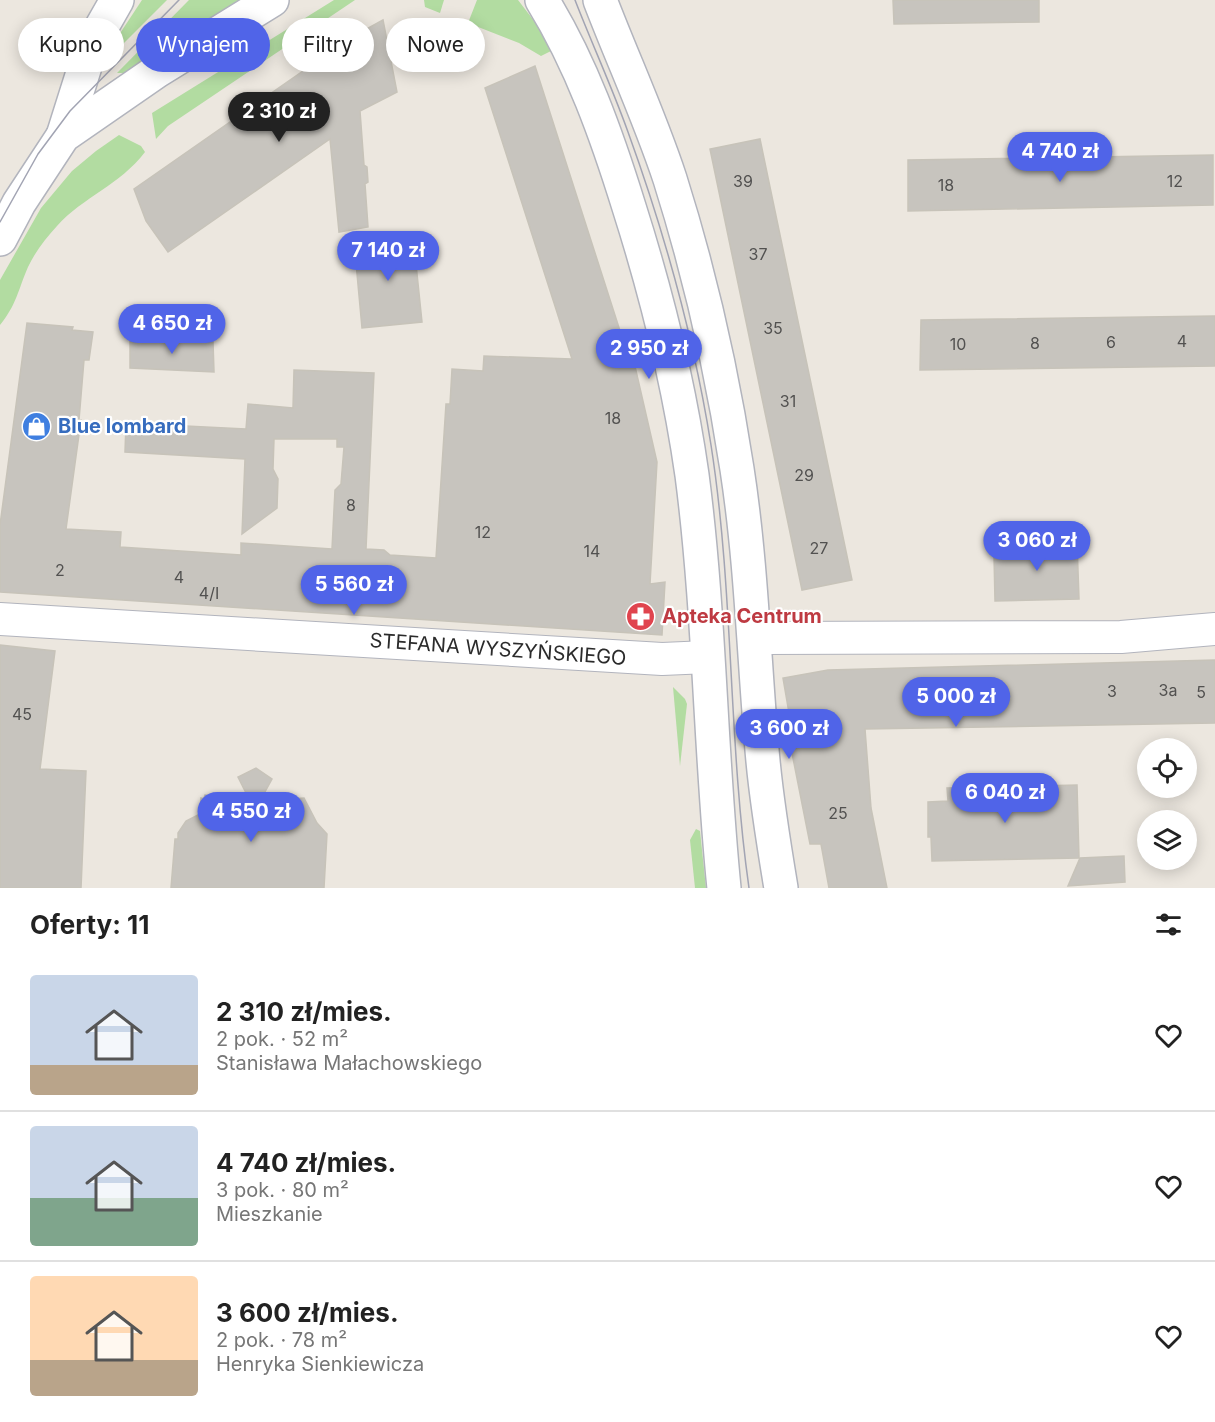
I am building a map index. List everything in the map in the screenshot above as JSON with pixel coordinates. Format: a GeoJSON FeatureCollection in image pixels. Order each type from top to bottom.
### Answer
{"type":"FeatureCollection","features":[{"type":"Feature","properties":{"kind":"main road"},"geometry":{"type":"LineString","coordinates":[[0,239],[43,164],[63,136],[92,44],[117,0]]}},
{"type":"Feature","properties":{"kind":"main road"},"geometry":{"type":"LineString","coordinates":[[63,136],[157,71],[272,0]]}},
{"type":"Feature","properties":{"kind":"main road"},"geometry":{"type":"LineString","coordinates":[[542,0],[568,46],[618,170],[655,292],[670,355],[690,465],[700,544],[718,830],[724,888]]}},
{"type":"Feature","properties":{"kind":"main road"},"geometry":{"type":"LineString","coordinates":[[600,0],[666,170],[705,306],[719,369],[737,471],[748,563],[765,780],[781,888]]}},
{"type":"Feature","properties":{"kind":"street","name":"STEFANA WYSZYŃSKIEGO"},"geometry":{"type":"LineString","coordinates":[[0,619],[662,660],[708,657]]}},
{"type":"Feature","properties":{"kind":"street"},"geometry":{"type":"LineString","coordinates":[[754,638],[1121,637],[1215,629]]}},
{"type":"Feature","properties":{"kind":"green space"},"geometry":{"type":"Polygon","coordinates":[[[142,0],[167,0],[149,18],[136,18],[136,31],[124,43],[124,27],[142,0]]]}},
{"type":"Feature","properties":{"kind":"green space"},"geometry":{"type":"Polygon","coordinates":[[[189,0],[242,0],[213,18],[171,18],[189,0]]]}},
{"type":"Feature","properties":{"kind":"green space"},"geometry":{"type":"Polygon","coordinates":[[[334,0],[355,0],[328,18],[305,18],[334,0]]]}},
{"type":"Feature","properties":{"kind":"green space"},"geometry":{"type":"Polygon","coordinates":[[[424,0],[444,0],[440,13],[425,7],[424,0]]]}},
{"type":"Feature","properties":{"kind":"green space"},"geometry":{"type":"Polygon","coordinates":[[[477,0],[518,0],[538,26],[551,51],[541,56],[519,43],[485,30],[485,18],[470,18],[477,0]]]}},
{"type":"Feature","properties":{"kind":"green space"},"geometry":{"type":"Polygon","coordinates":[[[282,32],[282,49],[270,57],[270,40],[282,32]]]}},
{"type":"Feature","properties":{"kind":"green space"},"geometry":{"type":"Polygon","coordinates":[[[136,54],[136,67],[126,73],[117,73],[124,72],[124,66],[136,54]]]}},
{"type":"Feature","properties":{"kind":"green space"},"geometry":{"type":"Polygon","coordinates":[[[218,72],[248,72],[168,126],[156,139],[152,113],[218,72]]]}},
{"type":"Feature","properties":{"kind":"green space"},"geometry":{"type":"Polygon","coordinates":[[[119,135],[141,146],[145,152],[124,173],[67,216],[49,235],[31,261],[14,303],[0,325],[0,280],[41,208],[72,171],[119,135]]]}},
{"type":"Feature","properties":{"kind":"green space"},"geometry":{"type":"Polygon","coordinates":[[[673,687],[687,704],[680,766],[673,687]]]}},
{"type":"Feature","properties":{"kind":"green space"},"geometry":{"type":"Polygon","coordinates":[[[696,829],[700,831],[706,888],[695,888],[690,840],[696,829]]]}},
{"type":"Feature","properties":{"kind":"building"},"geometry":{"type":"Polygon","coordinates":[[[893,0],[1039,0],[1039,22],[894,24],[893,0]]]}},
{"type":"Feature","properties":{"kind":"building"},"geometry":{"type":"Polygon","coordinates":[[[383,20],[386,35],[386,72],[393,72],[397,92],[360,111],[364,165],[367,167],[368,182],[365,184],[368,227],[339,232],[330,139],[168,252],[146,221],[134,189],[302,72],[374,72],[374,25],[383,20]]]}},
{"type":"Feature","properties":{"kind":"building"},"geometry":{"type":"Polygon","coordinates":[[[535,66],[630,362],[634,362],[657,462],[650,584],[665,582],[662,635],[0,592],[0,525],[27,323],[73,327],[72,330],[93,332],[89,360],[84,360],[79,420],[81,420],[66,529],[121,532],[120,547],[241,555],[241,543],[332,549],[335,490],[341,484],[344,447],[337,447],[337,439],[274,439],[273,469],[278,479],[277,508],[242,534],[245,459],[125,452],[126,423],[246,429],[248,404],[293,408],[294,370],[374,373],[366,549],[384,550],[390,555],[436,558],[446,404],[450,404],[452,369],[483,371],[484,356],[572,359],[485,88],[535,66]]]}},
{"type":"Feature","properties":{"kind":"building"},"geometry":{"type":"Polygon","coordinates":[[[760,139],[852,580],[802,590],[710,149],[760,139]]]}},
{"type":"Feature","properties":{"kind":"building"},"geometry":{"type":"Polygon","coordinates":[[[1213,155],[1213,205],[908,211],[908,160],[1213,155]]]}},
{"type":"Feature","properties":{"kind":"building"},"geometry":{"type":"Polygon","coordinates":[[[413,235],[422,322],[362,328],[354,241],[413,235]]]}},
{"type":"Feature","properties":{"kind":"building"},"geometry":{"type":"Polygon","coordinates":[[[1215,316],[1215,366],[920,370],[921,320],[1215,316]]]}},
{"type":"Feature","properties":{"kind":"building"},"geometry":{"type":"Polygon","coordinates":[[[130,337],[213,342],[214,372],[130,368],[130,337]]]}},
{"type":"Feature","properties":{"kind":"building"},"geometry":{"type":"Polygon","coordinates":[[[1009,542],[1077,542],[1079,599],[995,601],[994,556],[1009,555],[1009,542]]]}},
{"type":"Feature","properties":{"kind":"building"},"geometry":{"type":"Polygon","coordinates":[[[0,645],[55,651],[40,769],[86,771],[81,888],[0,888],[0,645]]]}},
{"type":"Feature","properties":{"kind":"building"},"geometry":{"type":"Polygon","coordinates":[[[1215,660],[1215,723],[865,729],[871,808],[887,888],[829,888],[821,844],[810,844],[789,738],[793,736],[783,678],[828,670],[1215,660]]]}},
{"type":"Feature","properties":{"kind":"building"},"geometry":{"type":"Polygon","coordinates":[[[256,768],[272,779],[260,801],[304,798],[317,823],[327,834],[324,888],[171,888],[175,839],[178,839],[178,833],[186,821],[200,814],[201,798],[204,799],[205,795],[249,799],[238,777],[256,768]]]}},
{"type":"Feature","properties":{"kind":"building"},"geometry":{"type":"Polygon","coordinates":[[[1077,785],[1079,858],[932,861],[931,837],[928,837],[928,802],[948,801],[947,788],[1077,785]]]}},
{"type":"Feature","properties":{"kind":"building"},"geometry":{"type":"Polygon","coordinates":[[[1124,856],[1125,882],[1068,886],[1080,858],[1124,856]]]}},
{"type":"Feature","properties":{"kind":"tram line"},"geometry":{"type":"LineString","coordinates":[[0,222],[38,154],[70,111],[179,0]]}},
{"type":"Feature","properties":{"kind":"tram line"},"geometry":{"type":"LineString","coordinates":[[575,0],[622,115],[654,209],[687,326],[704,405],[724,556],[737,777],[749,888]]}},
{"type":"Feature","properties":{"kind":"place","name":"Blue lombard"},"geometry":{"type":"Point","coordinates":[37,426]}},
{"type":"Feature","properties":{"kind":"place","name":"Apteka Centrum"},"geometry":{"type":"Point","coordinates":[641,616]}}]}
